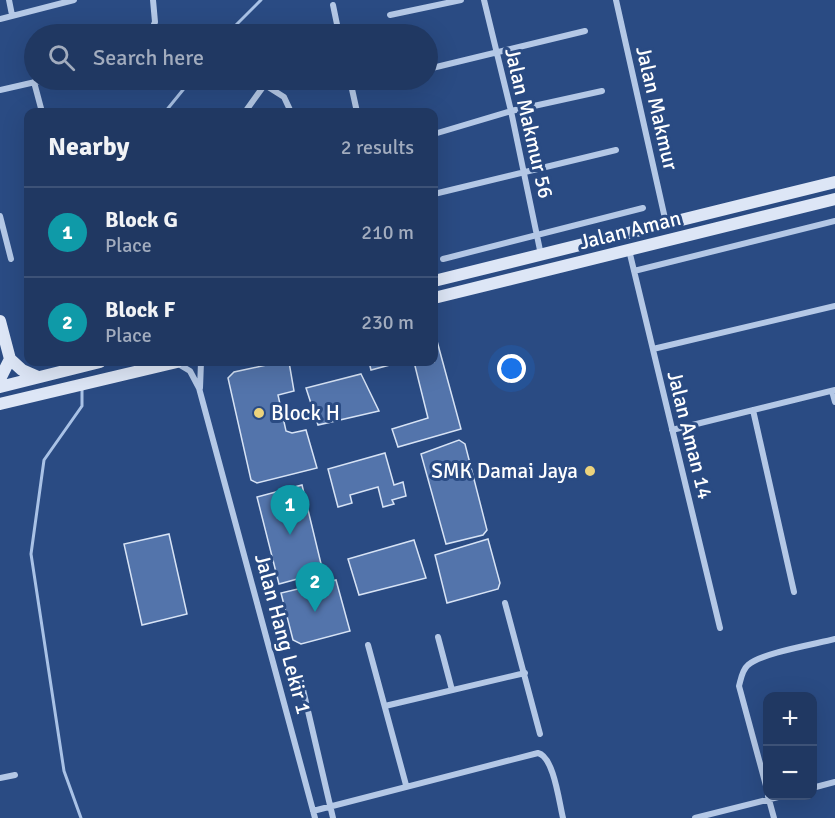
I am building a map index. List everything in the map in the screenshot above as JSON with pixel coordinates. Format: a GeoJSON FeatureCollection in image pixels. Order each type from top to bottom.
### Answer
{"type":"FeatureCollection","features":[{"type":"Feature","properties":{"kind":"main road","name":"Jalan Aman"},"geometry":{"type":"LineString","coordinates":[[438,280],[835,182]]}},
{"type":"Feature","properties":{"kind":"main road","name":"Jalan Aman"},"geometry":{"type":"LineString","coordinates":[[438,297],[835,199]]}},
{"type":"Feature","properties":{"kind":"main road"},"geometry":{"type":"LineString","coordinates":[[0,321],[10,359],[22,370],[38,377]]}},
{"type":"Feature","properties":{"kind":"main road"},"geometry":{"type":"LineString","coordinates":[[0,380],[10,359]]}},
{"type":"Feature","properties":{"kind":"main road"},"geometry":{"type":"LineString","coordinates":[[0,387],[84,366]]}},
{"type":"Feature","properties":{"kind":"main road"},"geometry":{"type":"LineString","coordinates":[[0,404],[160,366]]}},
{"type":"Feature","properties":{"kind":"street"},"geometry":{"type":"LineString","coordinates":[[9,0],[12,15]]}},
{"type":"Feature","properties":{"kind":"street"},"geometry":{"type":"LineString","coordinates":[[0,19],[74,0]]}},
{"type":"Feature","properties":{"kind":"street"},"geometry":{"type":"LineString","coordinates":[[153,0],[154,24]]}},
{"type":"Feature","properties":{"kind":"street"},"geometry":{"type":"LineString","coordinates":[[390,15],[461,0]]}},
{"type":"Feature","properties":{"kind":"street","name":"Jalan Makmur 56"},"geometry":{"type":"LineString","coordinates":[[484,0],[495,54],[511,111],[541,255]]}},
{"type":"Feature","properties":{"kind":"street","name":"Jalan Makmur"},"geometry":{"type":"LineString","coordinates":[[616,0],[667,224]]}},
{"type":"Feature","properties":{"kind":"street"},"geometry":{"type":"LineString","coordinates":[[333,5],[336,24]]}},
{"type":"Feature","properties":{"kind":"street"},"geometry":{"type":"LineString","coordinates":[[438,67],[585,31]]}},
{"type":"Feature","properties":{"kind":"street"},"geometry":{"type":"LineString","coordinates":[[0,90],[24,84]]}},
{"type":"Feature","properties":{"kind":"street"},"geometry":{"type":"LineString","coordinates":[[36,90],[41,108]]}},
{"type":"Feature","properties":{"kind":"street"},"geometry":{"type":"LineString","coordinates":[[248,108],[260,90]]}},
{"type":"Feature","properties":{"kind":"street"},"geometry":{"type":"LineString","coordinates":[[276,90],[284,97],[289,108]]}},
{"type":"Feature","properties":{"kind":"street"},"geometry":{"type":"LineString","coordinates":[[352,90],[356,108]]}},
{"type":"Feature","properties":{"kind":"street"},"geometry":{"type":"LineString","coordinates":[[438,133],[511,111],[602,91]]}},
{"type":"Feature","properties":{"kind":"street"},"geometry":{"type":"LineString","coordinates":[[438,193],[616,150]]}},
{"type":"Feature","properties":{"kind":"street"},"geometry":{"type":"LineString","coordinates":[[443,259],[643,208]]}},
{"type":"Feature","properties":{"kind":"street"},"geometry":{"type":"LineString","coordinates":[[0,216],[11,259]]}},
{"type":"Feature","properties":{"kind":"street"},"geometry":{"type":"LineString","coordinates":[[634,271],[835,221]]}},
{"type":"Feature","properties":{"kind":"street","name":"Jalan Aman 14"},"geometry":{"type":"LineString","coordinates":[[628,250],[720,628]]}},
{"type":"Feature","properties":{"kind":"street"},"geometry":{"type":"LineString","coordinates":[[652,349],[835,306]]}},
{"type":"Feature","properties":{"kind":"street","name":"Jalan Hang Lekir 1"},"geometry":{"type":"LineString","coordinates":[[182,366],[190,371],[200,388],[314,814]]}},
{"type":"Feature","properties":{"kind":"street","name":"Jalan Hang Lekir 1"},"geometry":{"type":"LineString","coordinates":[[200,388],[201,366]]}},
{"type":"Feature","properties":{"kind":"street"},"geometry":{"type":"LineString","coordinates":[[672,430],[834,391],[835,402]]}},
{"type":"Feature","properties":{"kind":"street"},"geometry":{"type":"LineString","coordinates":[[753,410],[794,592]]}},
{"type":"Feature","properties":{"kind":"street"},"geometry":{"type":"LineString","coordinates":[[505,603],[540,734]]}},
{"type":"Feature","properties":{"kind":"street"},"geometry":{"type":"LineString","coordinates":[[438,637],[452,690]]}},
{"type":"Feature","properties":{"kind":"street"},"geometry":{"type":"LineString","coordinates":[[763,777],[739,686],[742,674],[748,665],[761,657],[835,639]]}},
{"type":"Feature","properties":{"kind":"street"},"geometry":{"type":"LineString","coordinates":[[368,645],[406,785]]}},
{"type":"Feature","properties":{"kind":"street"},"geometry":{"type":"LineString","coordinates":[[385,706],[525,673]]}},
{"type":"Feature","properties":{"kind":"street"},"geometry":{"type":"LineString","coordinates":[[301,681],[333,818]]}},
{"type":"Feature","properties":{"kind":"street"},"geometry":{"type":"LineString","coordinates":[[314,814],[330,806],[406,785],[538,753],[543,754],[550,764],[563,818]]}},
{"type":"Feature","properties":{"kind":"street"},"geometry":{"type":"LineString","coordinates":[[0,778],[15,775]]}},
{"type":"Feature","properties":{"kind":"street"},"geometry":{"type":"LineString","coordinates":[[817,787],[835,782]]}},
{"type":"Feature","properties":{"kind":"street"},"geometry":{"type":"LineString","coordinates":[[695,818],[763,798]]}},
{"type":"Feature","properties":{"kind":"street"},"geometry":{"type":"LineString","coordinates":[[769,800],[774,818]]}},
{"type":"Feature","properties":{"kind":"building"},"geometry":{"type":"Polygon","coordinates":[[[438,345],[461,429],[398,447],[392,429],[428,418],[415,366],[438,366],[438,345]]]}},
{"type":"Feature","properties":{"kind":"building","name":"Block H"},"geometry":{"type":"Polygon","coordinates":[[[262,366],[290,366],[294,391],[278,395],[286,431],[292,433],[306,430],[317,468],[257,483],[251,480],[228,378],[234,372],[262,366]]]}},
{"type":"Feature","properties":{"kind":"building"},"geometry":{"type":"Polygon","coordinates":[[[370,366],[386,366],[371,370],[370,366]]]}},
{"type":"Feature","properties":{"kind":"building"},"geometry":{"type":"Polygon","coordinates":[[[361,374],[379,411],[318,425],[306,388],[361,374]]]}},
{"type":"Feature","properties":{"kind":"building"},"geometry":{"type":"Polygon","coordinates":[[[459,440],[465,444],[487,530],[483,535],[446,544],[421,454],[459,440]]]}},
{"type":"Feature","properties":{"kind":"building"},"geometry":{"type":"Polygon","coordinates":[[[385,453],[394,485],[403,482],[406,496],[392,500],[394,504],[383,507],[378,487],[350,495],[352,503],[338,507],[328,469],[385,453]]]}},
{"type":"Feature","properties":{"kind":"building"},"geometry":{"type":"Polygon","coordinates":[[[302,485],[323,572],[279,584],[257,497],[302,485]]]}},
{"type":"Feature","properties":{"kind":"building"},"geometry":{"type":"Polygon","coordinates":[[[169,534],[187,614],[142,625],[124,544],[169,534]]]}},
{"type":"Feature","properties":{"kind":"building"},"geometry":{"type":"Polygon","coordinates":[[[488,539],[500,583],[498,589],[447,603],[435,555],[488,539]]]}},
{"type":"Feature","properties":{"kind":"building"},"geometry":{"type":"Polygon","coordinates":[[[414,540],[426,578],[359,595],[348,559],[414,540]]]}},
{"type":"Feature","properties":{"kind":"building"},"geometry":{"type":"Polygon","coordinates":[[[336,580],[350,631],[301,644],[293,640],[281,593],[336,580]]]}},
{"type":"Feature","properties":{"kind":"waterway"},"geometry":{"type":"LineString","coordinates":[[237,24],[261,0]]}},
{"type":"Feature","properties":{"kind":"waterway"},"geometry":{"type":"LineString","coordinates":[[168,108],[183,90]]}},
{"type":"Feature","properties":{"kind":"waterway"},"geometry":{"type":"LineString","coordinates":[[81,818],[64,771],[31,554],[44,460],[82,406],[82,388]]}},
{"type":"Feature","properties":{"kind":"place","name":"Block H"},"geometry":{"type":"Point","coordinates":[259,413]}},
{"type":"Feature","properties":{"kind":"place","name":"SMK Damai Jaya"},"geometry":{"type":"Point","coordinates":[590,471]}},
{"type":"Feature","properties":{"kind":"place","name":"Block G"},"geometry":{"type":"Point","coordinates":[290,535]}},
{"type":"Feature","properties":{"kind":"place","name":"Block F"},"geometry":{"type":"Point","coordinates":[315,612]}}]}
